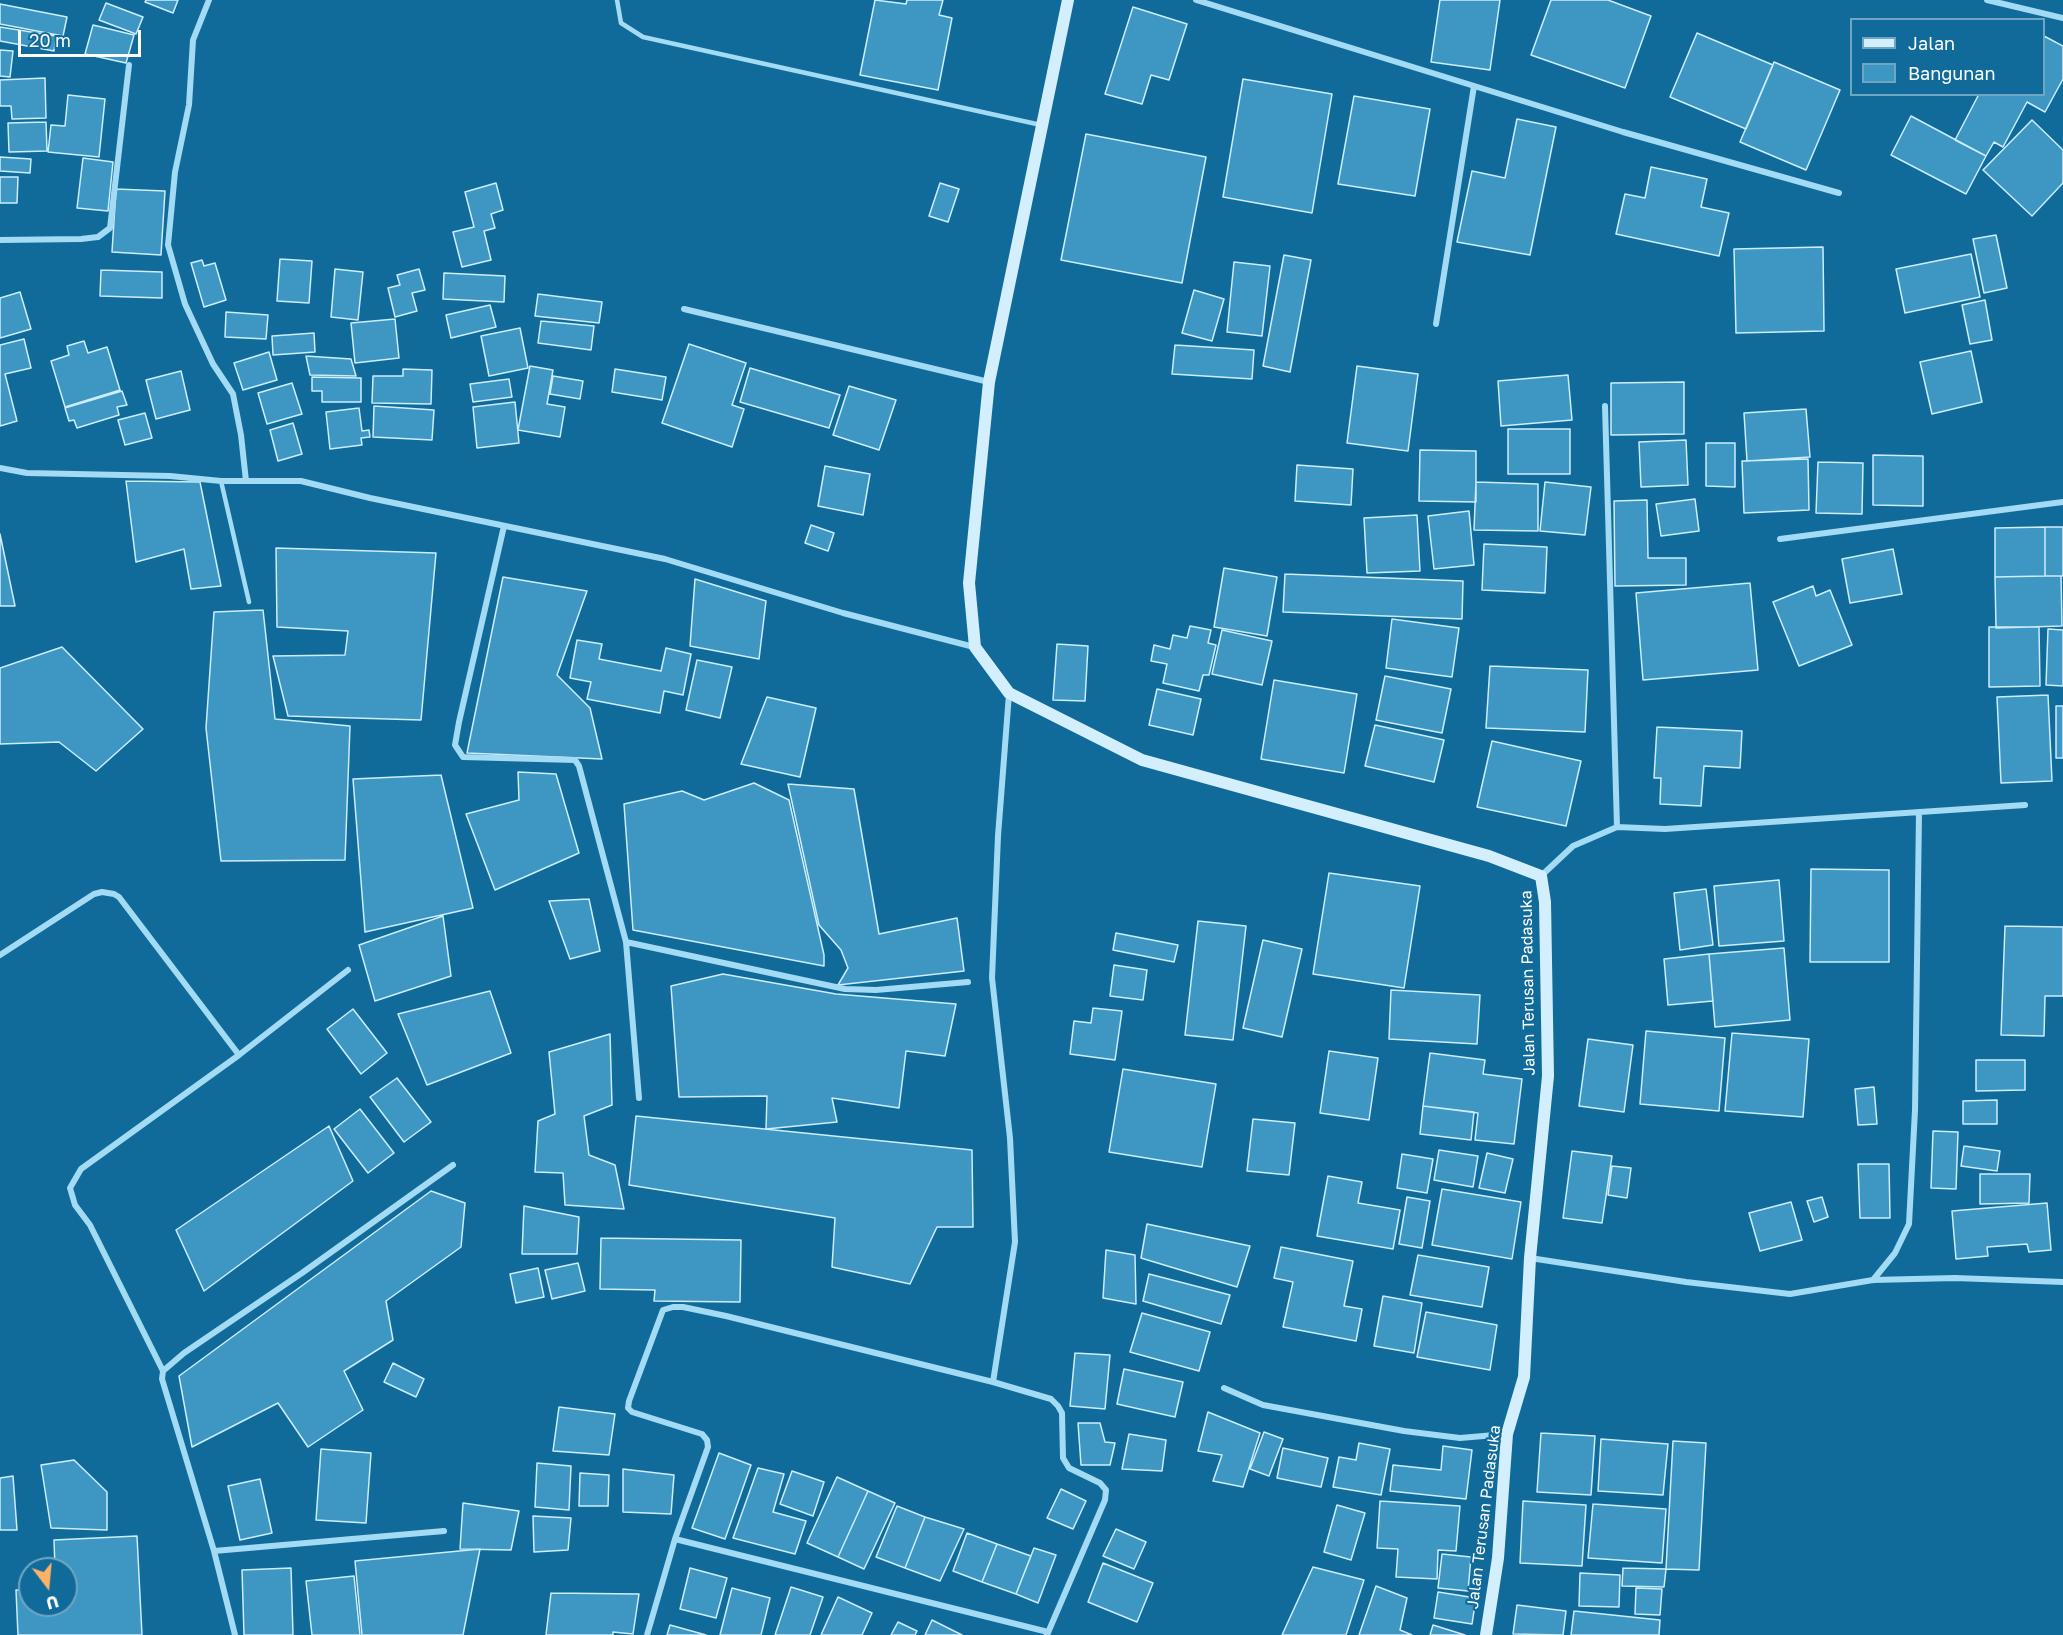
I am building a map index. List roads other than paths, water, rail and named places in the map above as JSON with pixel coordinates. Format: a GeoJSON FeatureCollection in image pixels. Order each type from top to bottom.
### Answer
{"type":"FeatureCollection","features":[{"type":"Feature","properties":{"kind":"street"},"geometry":{"type":"LineString","coordinates":[[209,0],[193,40],[189,105],[175,172],[168,245],[185,304],[213,364],[233,394],[241,435],[246,481]]}},
{"type":"Feature","properties":{"kind":"street"},"geometry":{"type":"LineString","coordinates":[[0,468],[27,473],[170,476],[221,481],[301,481],[665,559],[843,613],[975,647],[969,583],[989,382],[1068,0]]}},
{"type":"Feature","properties":{"kind":"street"},"geometry":{"type":"LineString","coordinates":[[1196,0],[1623,132],[1839,193]]}},
{"type":"Feature","properties":{"kind":"street"},"geometry":{"type":"LineString","coordinates":[[1987,0],[2063,18]]}},
{"type":"Feature","properties":{"kind":"street"},"geometry":{"type":"LineString","coordinates":[[0,240],[81,239],[98,237],[110,228],[129,65]]}},
{"type":"Feature","properties":{"kind":"street"},"geometry":{"type":"LineString","coordinates":[[1436,324],[1474,86]]}},
{"type":"Feature","properties":{"kind":"street"},"geometry":{"type":"LineString","coordinates":[[684,309],[989,382]]}},
{"type":"Feature","properties":{"kind":"street"},"geometry":{"type":"LineString","coordinates":[[1605,406],[1617,826]]}},
{"type":"Feature","properties":{"kind":"street"},"geometry":{"type":"LineString","coordinates":[[1780,539],[2063,502]]}},
{"type":"Feature","properties":{"kind":"street"},"geometry":{"type":"LineString","coordinates":[[504,526],[455,745],[463,757],[575,760],[579,766],[626,942],[639,1098]]}},
{"type":"Feature","properties":{"kind":"street","name":"Jalan Terusan Padasuka"},"geometry":{"type":"LineString","coordinates":[[975,647],[1009,693],[1143,760],[1478,853],[1541,876],[1545,902],[1548,1076],[1530,1258],[1524,1377],[1508,1434],[1498,1558],[1486,1635]]}},
{"type":"Feature","properties":{"kind":"street"},"geometry":{"type":"LineString","coordinates":[[993,1382],[1015,1242],[1010,1138],[992,978],[998,836],[1009,693]]}},
{"type":"Feature","properties":{"kind":"street"},"geometry":{"type":"LineString","coordinates":[[1541,876],[1573,846],[1617,826],[1665,829],[2025,805]]}},
{"type":"Feature","properties":{"kind":"street"},"geometry":{"type":"LineString","coordinates":[[1872,1280],[1895,1252],[1909,1224],[1915,1110],[1918,812]]}},
{"type":"Feature","properties":{"kind":"street"},"geometry":{"type":"LineString","coordinates":[[0,955],[94,894],[102,892],[114,894],[119,897],[239,1055]]}},
{"type":"Feature","properties":{"kind":"street"},"geometry":{"type":"LineString","coordinates":[[626,942],[845,989],[876,990],[968,982]]}},
{"type":"Feature","properties":{"kind":"street"},"geometry":{"type":"LineString","coordinates":[[235,1635],[214,1551],[162,1379],[163,1371],[90,1225],[75,1204],[70,1188],[81,1170],[239,1055],[348,970]]}},
{"type":"Feature","properties":{"kind":"street"},"geometry":{"type":"LineString","coordinates":[[163,1371],[184,1353],[302,1273],[453,1165]]}},
{"type":"Feature","properties":{"kind":"street"},"geometry":{"type":"LineString","coordinates":[[1530,1258],[1686,1282],[1790,1294],[1872,1280],[1955,1278],[2063,1282]]}},
{"type":"Feature","properties":{"kind":"street"},"geometry":{"type":"LineString","coordinates":[[647,1635],[675,1539],[708,1446],[702,1434],[632,1412],[628,1408],[663,1310],[683,1307],[726,1316],[993,1382],[1051,1399],[1062,1413],[1064,1458],[1069,1468],[1100,1483],[1106,1490],[1105,1500],[1047,1633],[675,1539]]}},
{"type":"Feature","properties":{"kind":"street"},"geometry":{"type":"LineString","coordinates":[[1224,1388],[1263,1405],[1404,1431],[1460,1438],[1508,1434]]}},
{"type":"Feature","properties":{"kind":"street"},"geometry":{"type":"LineString","coordinates":[[214,1551],[444,1531]]}},
{"type":"Feature","properties":{"kind":"lane"},"geometry":{"type":"LineString","coordinates":[[617,0],[621,23],[643,37],[1041,125]]}},
{"type":"Feature","properties":{"kind":"lane"},"geometry":{"type":"LineString","coordinates":[[221,481],[249,602]]}}]}
